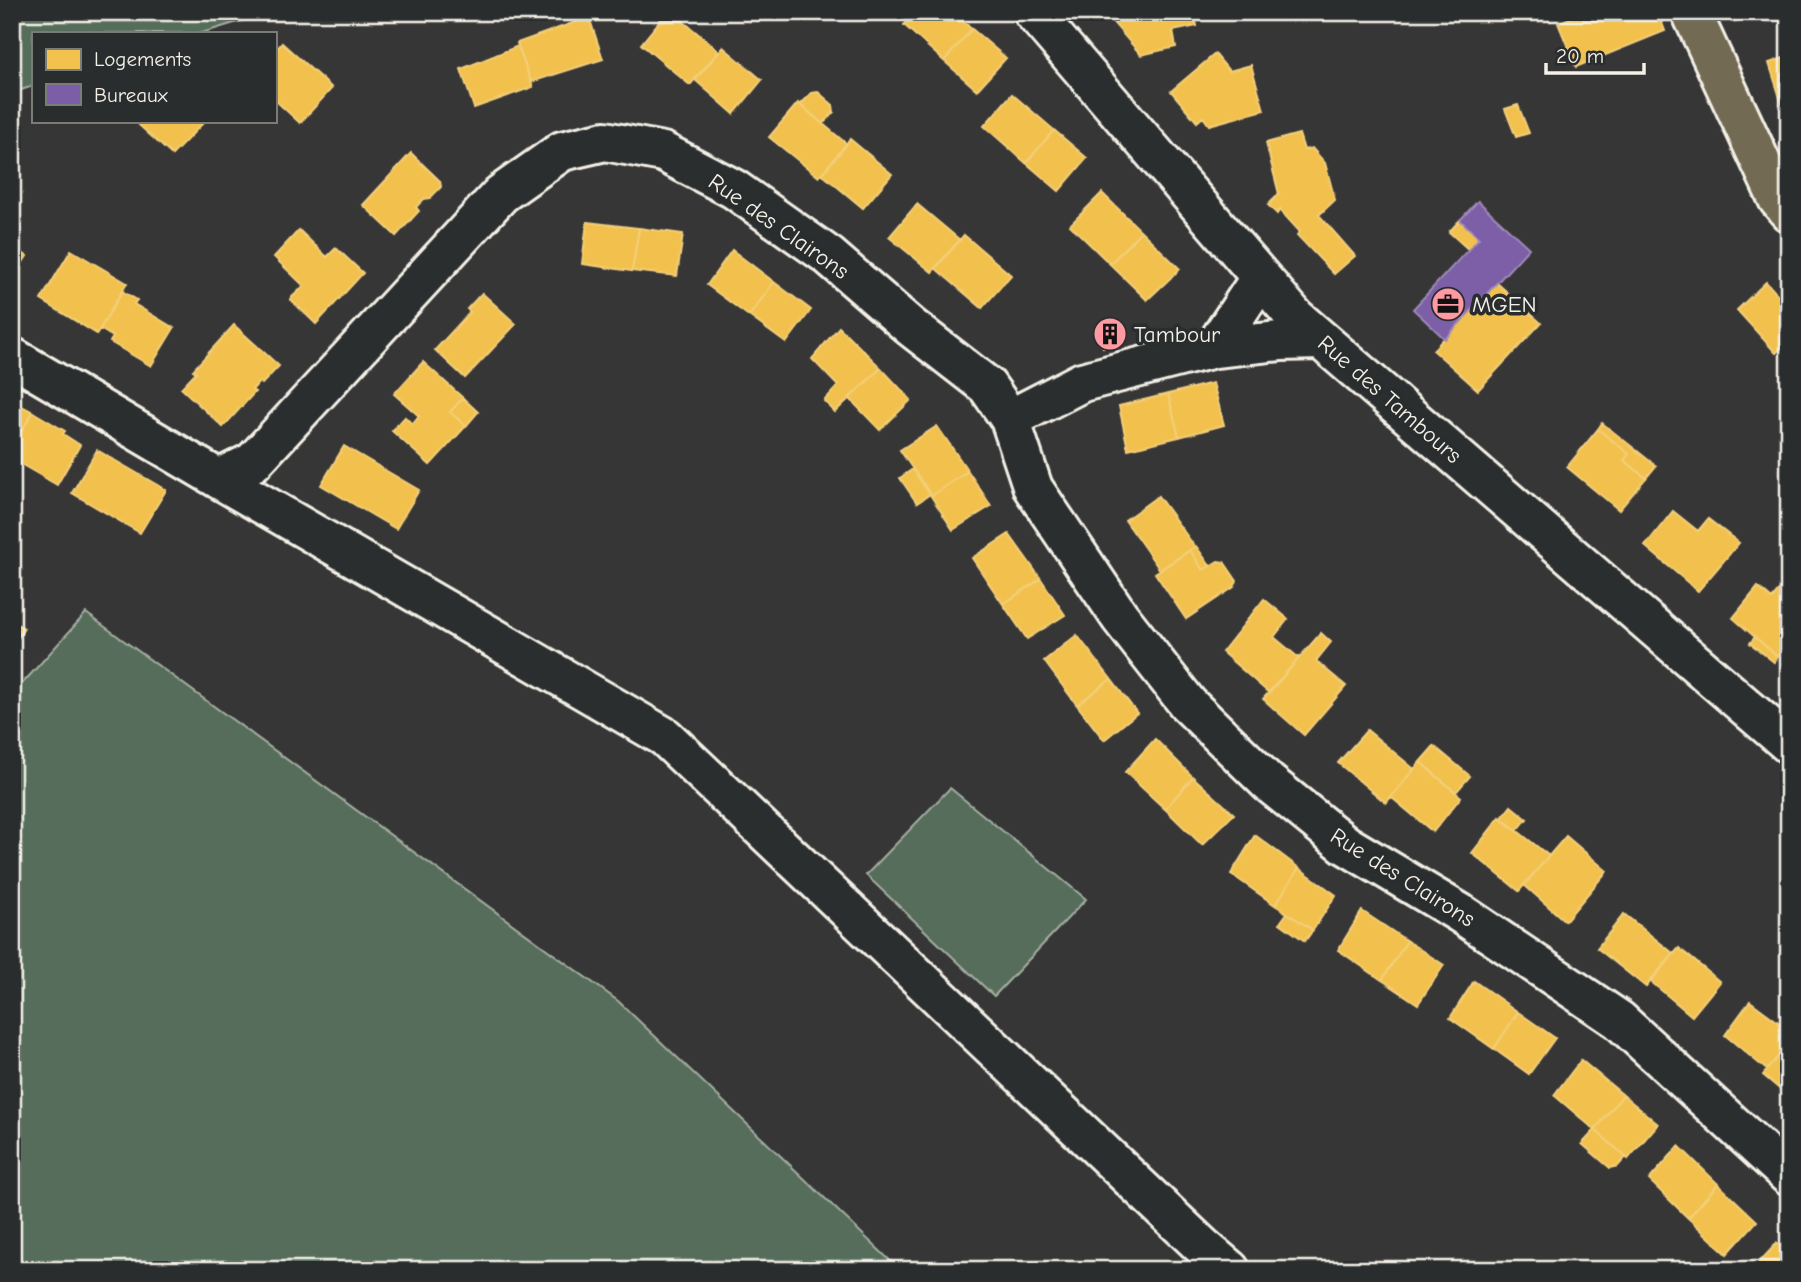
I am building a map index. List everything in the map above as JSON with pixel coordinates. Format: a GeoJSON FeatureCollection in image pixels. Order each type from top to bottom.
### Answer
{"type":"FeatureCollection","features":[{"type":"Feature","properties":{"kind":"main road"},"geometry":{"type":"LineString","coordinates":[[1691,12],[1772,187],[1789,212]]}},
{"type":"Feature","properties":{"kind":"street","name":"Rue des Tambours"},"geometry":{"type":"LineString","coordinates":[[1033,12],[1296,318],[1789,744]]}},
{"type":"Feature","properties":{"kind":"street","name":"Rue des Clairons"},"geometry":{"type":"LineString","coordinates":[[219,479],[253,462],[501,194],[562,152],[605,141],[663,152],[734,188],[829,256],[911,327],[987,386],[1010,419],[1033,488],[1112,606],[1188,704],[1269,783],[1346,845],[1460,912],[1619,1020],[1789,1176]]}},
{"type":"Feature","properties":{"kind":"street"},"geometry":{"type":"LineString","coordinates":[[1214,348],[1261,277]]}},
{"type":"Feature","properties":{"kind":"street"},"geometry":{"type":"LineString","coordinates":[[1010,419],[1082,382],[1214,348],[1321,340]]}},
{"type":"Feature","properties":{"kind":"street"},"geometry":{"type":"LineString","coordinates":[[12,357],[665,737],[1230,1270]]}},
{"type":"Feature","properties":{"kind":"green space"},"geometry":{"type":"Polygon","coordinates":[[[12,12],[270,12],[205,32],[32,32],[32,86],[12,93],[12,12]]]}},
{"type":"Feature","properties":{"kind":"green space"},"geometry":{"type":"Polygon","coordinates":[[[86,613],[618,1001],[900,1270],[12,1270],[12,695],[86,613]]]}},
{"type":"Feature","properties":{"kind":"green space"},"geometry":{"type":"Polygon","coordinates":[[[950,788],[1086,899],[994,996],[866,875],[950,788]]]}},
{"type":"Feature","properties":{"kind":"building: Logements"},"geometry":{"type":"Polygon","coordinates":[[[667,12],[672,12],[719,51],[690,85],[641,44],[667,12]]]}},
{"type":"Feature","properties":{"kind":"building: Logements"},"geometry":{"type":"Polygon","coordinates":[[[916,12],[953,12],[972,29],[944,61],[904,25],[916,12]]]}},
{"type":"Feature","properties":{"kind":"building: Logements"},"geometry":{"type":"Polygon","coordinates":[[[1104,12],[1194,12],[1197,26],[1173,31],[1176,47],[1141,55],[1104,12]]]}},
{"type":"Feature","properties":{"kind":"building: Logements"},"geometry":{"type":"Polygon","coordinates":[[[1584,12],[1658,12],[1665,31],[1576,67],[1558,23],[1584,12]]]}},
{"type":"Feature","properties":{"kind":"building: Logements"},"geometry":{"type":"Polygon","coordinates":[[[589,17],[603,59],[531,82],[517,43],[589,17]]]}},
{"type":"Feature","properties":{"kind":"building: Logements"},"geometry":{"type":"Polygon","coordinates":[[[972,29],[1006,58],[977,90],[944,61],[972,29]]]}},
{"type":"Feature","properties":{"kind":"building: Logements"},"geometry":{"type":"Polygon","coordinates":[[[282,43],[332,88],[300,123],[276,101],[276,50],[282,43]]]}},
{"type":"Feature","properties":{"kind":"building: Logements"},"geometry":{"type":"Polygon","coordinates":[[[518,46],[533,87],[474,108],[461,69],[518,46]]]}},
{"type":"Feature","properties":{"kind":"building: Logements"},"geometry":{"type":"Polygon","coordinates":[[[723,47],[762,80],[734,114],[695,80],[723,47]]]}},
{"type":"Feature","properties":{"kind":"building: Logements"},"geometry":{"type":"Polygon","coordinates":[[[1215,54],[1229,71],[1251,65],[1264,110],[1209,125],[1203,117],[1197,122],[1171,91],[1215,54]]]}},
{"type":"Feature","properties":{"kind":"building: Logements"},"geometry":{"type":"Polygon","coordinates":[[[1789,56],[1789,108],[1784,110],[1769,63],[1789,56]]]}},
{"type":"Feature","properties":{"kind":"building: Logements"},"geometry":{"type":"Polygon","coordinates":[[[818,92],[833,105],[834,112],[823,124],[800,105],[811,93],[818,92]]]}},
{"type":"Feature","properties":{"kind":"building: Logements"},"geometry":{"type":"Polygon","coordinates":[[[1012,94],[1054,130],[1026,163],[984,126],[1012,94]]]}},
{"type":"Feature","properties":{"kind":"building: Logements"},"geometry":{"type":"Polygon","coordinates":[[[798,103],[847,144],[819,177],[769,137],[798,103]]]}},
{"type":"Feature","properties":{"kind":"building: Logements"},"geometry":{"type":"Polygon","coordinates":[[[1518,105],[1529,133],[1516,137],[1505,109],[1518,105]]]}},
{"type":"Feature","properties":{"kind":"building: Logements"},"geometry":{"type":"Polygon","coordinates":[[[143,122],[204,122],[172,155],[139,125],[143,122]]]}},
{"type":"Feature","properties":{"kind":"building: Logements"},"geometry":{"type":"Polygon","coordinates":[[[1054,130],[1087,158],[1059,191],[1026,163],[1054,130]]]}},
{"type":"Feature","properties":{"kind":"building: Logements"},"geometry":{"type":"Polygon","coordinates":[[[1299,134],[1304,150],[1312,148],[1325,163],[1335,200],[1319,215],[1355,256],[1334,274],[1297,235],[1300,232],[1280,210],[1277,214],[1268,205],[1279,194],[1266,143],[1299,134]]]}},
{"type":"Feature","properties":{"kind":"building: Logements"},"geometry":{"type":"Polygon","coordinates":[[[850,139],[892,174],[863,208],[822,174],[850,139]]]}},
{"type":"Feature","properties":{"kind":"building: Logements"},"geometry":{"type":"Polygon","coordinates":[[[411,153],[440,181],[441,187],[416,207],[419,211],[396,236],[363,205],[411,153]]]}},
{"type":"Feature","properties":{"kind":"building: Logements"},"geometry":{"type":"Polygon","coordinates":[[[1102,193],[1141,231],[1110,264],[1070,225],[1102,193]]]}},
{"type":"Feature","properties":{"kind":"building: Logements"},"geometry":{"type":"Polygon","coordinates":[[[917,204],[960,240],[932,272],[889,237],[917,204]]]}},
{"type":"Feature","properties":{"kind":"building: Logements"},"geometry":{"type":"Polygon","coordinates":[[[1460,220],[1479,238],[1468,249],[1449,232],[1460,220]]]}},
{"type":"Feature","properties":{"kind":"building: Logements"},"geometry":{"type":"Polygon","coordinates":[[[587,222],[639,228],[632,271],[582,264],[587,222]]]}},
{"type":"Feature","properties":{"kind":"building: Logements"},"geometry":{"type":"Polygon","coordinates":[[[639,228],[683,234],[677,276],[632,271],[639,228]]]}},
{"type":"Feature","properties":{"kind":"building: Logements"},"geometry":{"type":"Polygon","coordinates":[[[299,230],[327,257],[336,248],[363,273],[316,324],[290,299],[304,286],[274,257],[299,230]]]}},
{"type":"Feature","properties":{"kind":"building: Logements"},"geometry":{"type":"Polygon","coordinates":[[[1141,231],[1180,269],[1147,300],[1110,264],[1141,231]]]}},
{"type":"Feature","properties":{"kind":"building: Logements"},"geometry":{"type":"Polygon","coordinates":[[[964,235],[1011,275],[982,308],[935,268],[964,235]]]}},
{"type":"Feature","properties":{"kind":"building: Logements"},"geometry":{"type":"Polygon","coordinates":[[[12,236],[19,240],[14,248],[27,256],[12,279],[12,236]]]}},
{"type":"Feature","properties":{"kind":"building: Logements"},"geometry":{"type":"Polygon","coordinates":[[[71,250],[127,283],[97,334],[41,300],[71,250]]]}},
{"type":"Feature","properties":{"kind":"building: Logements"},"geometry":{"type":"Polygon","coordinates":[[[732,250],[774,282],[749,316],[707,285],[732,250]]]}},
{"type":"Feature","properties":{"kind":"building: Logements"},"geometry":{"type":"Polygon","coordinates":[[[774,282],[811,310],[786,343],[749,316],[774,282]]]}},
{"type":"Feature","properties":{"kind":"building: Logements"},"geometry":{"type":"Polygon","coordinates":[[[1766,282],[1789,307],[1789,341],[1776,353],[1737,310],[1766,282]]]}},
{"type":"Feature","properties":{"kind":"building: Logements"},"geometry":{"type":"Polygon","coordinates":[[[1497,283],[1541,323],[1478,390],[1433,350],[1497,283]]]}},
{"type":"Feature","properties":{"kind":"building: Logements"},"geometry":{"type":"Polygon","coordinates":[[[122,291],[137,300],[134,304],[174,328],[151,366],[110,342],[113,337],[100,329],[122,291]]]}},
{"type":"Feature","properties":{"kind":"building: Logements"},"geometry":{"type":"Polygon","coordinates":[[[482,293],[516,324],[465,378],[435,350],[470,312],[467,309],[482,293]]]}},
{"type":"Feature","properties":{"kind":"building: Logements","name":"Tambour"},"geometry":{"type":"Polygon","coordinates":[[[1116,320],[1122,342],[1103,347],[1098,325],[1116,320]]]}},
{"type":"Feature","properties":{"kind":"building: Logements"},"geometry":{"type":"Polygon","coordinates":[[[234,325],[279,366],[262,384],[259,382],[252,390],[255,392],[223,427],[181,388],[196,372],[193,370],[234,325]]]}},
{"type":"Feature","properties":{"kind":"building: Logements"},"geometry":{"type":"Polygon","coordinates":[[[839,327],[881,368],[835,412],[824,401],[838,386],[812,359],[839,327]]]}},
{"type":"Feature","properties":{"kind":"building: Logements"},"geometry":{"type":"Polygon","coordinates":[[[423,362],[463,398],[450,412],[466,426],[430,465],[392,431],[405,417],[412,424],[419,416],[394,394],[423,362]]]}},
{"type":"Feature","properties":{"kind":"building: Logements"},"geometry":{"type":"Polygon","coordinates":[[[881,368],[911,400],[880,430],[849,398],[881,368]]]}},
{"type":"Feature","properties":{"kind":"building: Logements"},"geometry":{"type":"Polygon","coordinates":[[[1213,383],[1224,425],[1179,437],[1168,394],[1213,383]]]}},
{"type":"Feature","properties":{"kind":"building: Logements"},"geometry":{"type":"Polygon","coordinates":[[[1168,394],[1179,437],[1128,449],[1119,406],[1168,394]]]}},
{"type":"Feature","properties":{"kind":"building: Logements"},"geometry":{"type":"Polygon","coordinates":[[[463,398],[478,412],[466,426],[450,412],[463,398]]]}},
{"type":"Feature","properties":{"kind":"building: Logements"},"geometry":{"type":"Polygon","coordinates":[[[12,401],[33,412],[12,447],[12,401]]]}},
{"type":"Feature","properties":{"kind":"building: Logements"},"geometry":{"type":"Polygon","coordinates":[[[33,412],[65,431],[63,434],[80,445],[57,485],[12,459],[12,447],[33,412]]]}},
{"type":"Feature","properties":{"kind":"building: Logements"},"geometry":{"type":"Polygon","coordinates":[[[1602,423],[1656,466],[1646,478],[1624,460],[1629,454],[1598,429],[1602,423]]]}},
{"type":"Feature","properties":{"kind":"building: Logements"},"geometry":{"type":"Polygon","coordinates":[[[937,426],[968,471],[931,496],[900,450],[937,426]]]}},
{"type":"Feature","properties":{"kind":"building: Logements"},"geometry":{"type":"Polygon","coordinates":[[[1598,429],[1629,454],[1624,460],[1646,478],[1619,510],[1567,467],[1598,429]]]}},
{"type":"Feature","properties":{"kind":"building: Logements"},"geometry":{"type":"Polygon","coordinates":[[[344,446],[419,490],[396,529],[321,485],[344,446]]]}},
{"type":"Feature","properties":{"kind":"building: Logements"},"geometry":{"type":"Polygon","coordinates":[[[97,450],[166,490],[140,533],[72,493],[97,450]]]}},
{"type":"Feature","properties":{"kind":"building: Logements"},"geometry":{"type":"Polygon","coordinates":[[[913,469],[930,494],[917,503],[900,478],[913,469]]]}},
{"type":"Feature","properties":{"kind":"building: Logements"},"geometry":{"type":"Polygon","coordinates":[[[968,471],[991,506],[953,530],[931,496],[968,471]]]}},
{"type":"Feature","properties":{"kind":"building: Logements"},"geometry":{"type":"Polygon","coordinates":[[[1158,496],[1195,547],[1160,570],[1125,520],[1158,496]]]}},
{"type":"Feature","properties":{"kind":"building: Logements"},"geometry":{"type":"Polygon","coordinates":[[[1673,511],[1698,531],[1708,519],[1739,543],[1698,591],[1645,546],[1673,511]]]}},
{"type":"Feature","properties":{"kind":"building: Logements"},"geometry":{"type":"Polygon","coordinates":[[[1009,534],[1041,579],[1003,604],[972,558],[1009,534]]]}},
{"type":"Feature","properties":{"kind":"building: Logements"},"geometry":{"type":"Polygon","coordinates":[[[1196,546],[1210,566],[1203,570],[1190,550],[1196,546]]]}},
{"type":"Feature","properties":{"kind":"building: Logements"},"geometry":{"type":"Polygon","coordinates":[[[1190,550],[1203,570],[1218,561],[1224,562],[1237,581],[1234,587],[1186,619],[1155,573],[1190,550]]]}},
{"type":"Feature","properties":{"kind":"building: Logements"},"geometry":{"type":"Polygon","coordinates":[[[1041,579],[1065,615],[1027,639],[1003,604],[1041,579]]]}},
{"type":"Feature","properties":{"kind":"building: Logements"},"geometry":{"type":"Polygon","coordinates":[[[1758,587],[1772,599],[1781,588],[1789,594],[1789,644],[1778,657],[1733,618],[1758,587]]]}},
{"type":"Feature","properties":{"kind":"building: Logements"},"geometry":{"type":"Polygon","coordinates":[[[1264,599],[1288,619],[1274,637],[1299,658],[1269,693],[1222,652],[1264,599]]]}},
{"type":"Feature","properties":{"kind":"building: Logements"},"geometry":{"type":"Polygon","coordinates":[[[12,621],[24,628],[12,648],[12,621]]]}},
{"type":"Feature","properties":{"kind":"building: Logements"},"geometry":{"type":"Polygon","coordinates":[[[1321,633],[1331,642],[1316,661],[1346,686],[1304,735],[1263,699],[1321,633]]]}},
{"type":"Feature","properties":{"kind":"building: Logements"},"geometry":{"type":"Polygon","coordinates":[[[1077,635],[1111,679],[1077,705],[1044,661],[1077,635]]]}},
{"type":"Feature","properties":{"kind":"building: Logements"},"geometry":{"type":"Polygon","coordinates":[[[1755,637],[1778,657],[1774,662],[1750,643],[1755,637]]]}},
{"type":"Feature","properties":{"kind":"building: Logements"},"geometry":{"type":"Polygon","coordinates":[[[1111,679],[1137,713],[1104,740],[1077,705],[1111,679]]]}},
{"type":"Feature","properties":{"kind":"building: Logements"},"geometry":{"type":"Polygon","coordinates":[[[1367,730],[1414,769],[1386,803],[1338,763],[1367,730]]]}},
{"type":"Feature","properties":{"kind":"building: Logements"},"geometry":{"type":"Polygon","coordinates":[[[1155,739],[1193,777],[1165,809],[1125,772],[1155,739]]]}},
{"type":"Feature","properties":{"kind":"building: Logements"},"geometry":{"type":"Polygon","coordinates":[[[1434,746],[1470,776],[1456,792],[1420,762],[1434,746]]]}},
{"type":"Feature","properties":{"kind":"building: Logements"},"geometry":{"type":"Polygon","coordinates":[[[1420,762],[1461,797],[1433,832],[1391,797],[1420,762]]]}},
{"type":"Feature","properties":{"kind":"building: Logements"},"geometry":{"type":"Polygon","coordinates":[[[1193,777],[1234,814],[1202,845],[1165,809],[1193,777]]]}},
{"type":"Feature","properties":{"kind":"building: Logements"},"geometry":{"type":"Polygon","coordinates":[[[1511,806],[1527,819],[1517,831],[1501,819],[1511,806]]]}},
{"type":"Feature","properties":{"kind":"building: Logements"},"geometry":{"type":"Polygon","coordinates":[[[1500,817],[1549,856],[1519,891],[1472,853],[1500,817]]]}},
{"type":"Feature","properties":{"kind":"building: Logements"},"geometry":{"type":"Polygon","coordinates":[[[1255,835],[1299,868],[1275,905],[1231,874],[1255,835]]]}},
{"type":"Feature","properties":{"kind":"building: Logements"},"geometry":{"type":"Polygon","coordinates":[[[1566,836],[1607,871],[1565,921],[1524,885],[1566,836]]]}},
{"type":"Feature","properties":{"kind":"building: Logements"},"geometry":{"type":"Polygon","coordinates":[[[1299,868],[1336,895],[1313,930],[1275,905],[1299,868]]]}},
{"type":"Feature","properties":{"kind":"building: Logements"},"geometry":{"type":"Polygon","coordinates":[[[1362,911],[1407,941],[1382,980],[1338,950],[1362,911]]]}},
{"type":"Feature","properties":{"kind":"building: Logements"},"geometry":{"type":"Polygon","coordinates":[[[1287,913],[1313,930],[1305,941],[1280,923],[1287,913]]]}},
{"type":"Feature","properties":{"kind":"building: Logements"},"geometry":{"type":"Polygon","coordinates":[[[1624,914],[1674,954],[1646,987],[1597,948],[1624,914]]]}},
{"type":"Feature","properties":{"kind":"building: Logements"},"geometry":{"type":"Polygon","coordinates":[[[1407,941],[1444,965],[1418,1004],[1382,980],[1407,941]]]}},
{"type":"Feature","properties":{"kind":"building: Logements"},"geometry":{"type":"Polygon","coordinates":[[[1679,948],[1720,982],[1692,1016],[1650,981],[1679,948]]]}},
{"type":"Feature","properties":{"kind":"building: Logements"},"geometry":{"type":"Polygon","coordinates":[[[1474,981],[1518,1012],[1494,1049],[1450,1018],[1474,981]]]}},
{"type":"Feature","properties":{"kind":"building: Logements"},"geometry":{"type":"Polygon","coordinates":[[[1750,1001],[1789,1030],[1789,1042],[1767,1070],[1725,1035],[1750,1001]]]}},
{"type":"Feature","properties":{"kind":"building: Logements"},"geometry":{"type":"Polygon","coordinates":[[[1518,1012],[1555,1038],[1529,1074],[1494,1049],[1518,1012]]]}},
{"type":"Feature","properties":{"kind":"building: Logements"},"geometry":{"type":"Polygon","coordinates":[[[1789,1042],[1789,1097],[1763,1075],[1789,1042]]]}},
{"type":"Feature","properties":{"kind":"building: Logements"},"geometry":{"type":"Polygon","coordinates":[[[1581,1060],[1623,1095],[1595,1130],[1554,1095],[1581,1060]]]}},
{"type":"Feature","properties":{"kind":"building: Logements"},"geometry":{"type":"Polygon","coordinates":[[[1623,1095],[1658,1124],[1628,1159],[1595,1130],[1623,1095]]]}},
{"type":"Feature","properties":{"kind":"building: Logements"},"geometry":{"type":"Polygon","coordinates":[[[1595,1130],[1626,1157],[1618,1166],[1610,1168],[1582,1144],[1595,1130]]]}},
{"type":"Feature","properties":{"kind":"building: Logements"},"geometry":{"type":"Polygon","coordinates":[[[1679,1146],[1718,1184],[1688,1218],[1649,1180],[1679,1146]]]}},
{"type":"Feature","properties":{"kind":"building: Logements"},"geometry":{"type":"Polygon","coordinates":[[[1718,1184],[1757,1221],[1727,1254],[1688,1218],[1718,1184]]]}},
{"type":"Feature","properties":{"kind":"building: Logements"},"geometry":{"type":"Polygon","coordinates":[[[1777,1243],[1789,1254],[1789,1270],[1752,1270],[1777,1243]]]}},
{"type":"Feature","properties":{"kind":"building: Bureaux"},"geometry":{"type":"Polygon","coordinates":[[[1478,201],[1529,248],[1445,339],[1413,309],[1479,238],[1460,220],[1478,201]]]}},
{"type":"Feature","properties":{"kind":"place","name":"MGEN"},"geometry":{"type":"Point","coordinates":[1448,304]}},
{"type":"Feature","properties":{"kind":"place","name":"Tambour"},"geometry":{"type":"Point","coordinates":[1110,334]}}]}
